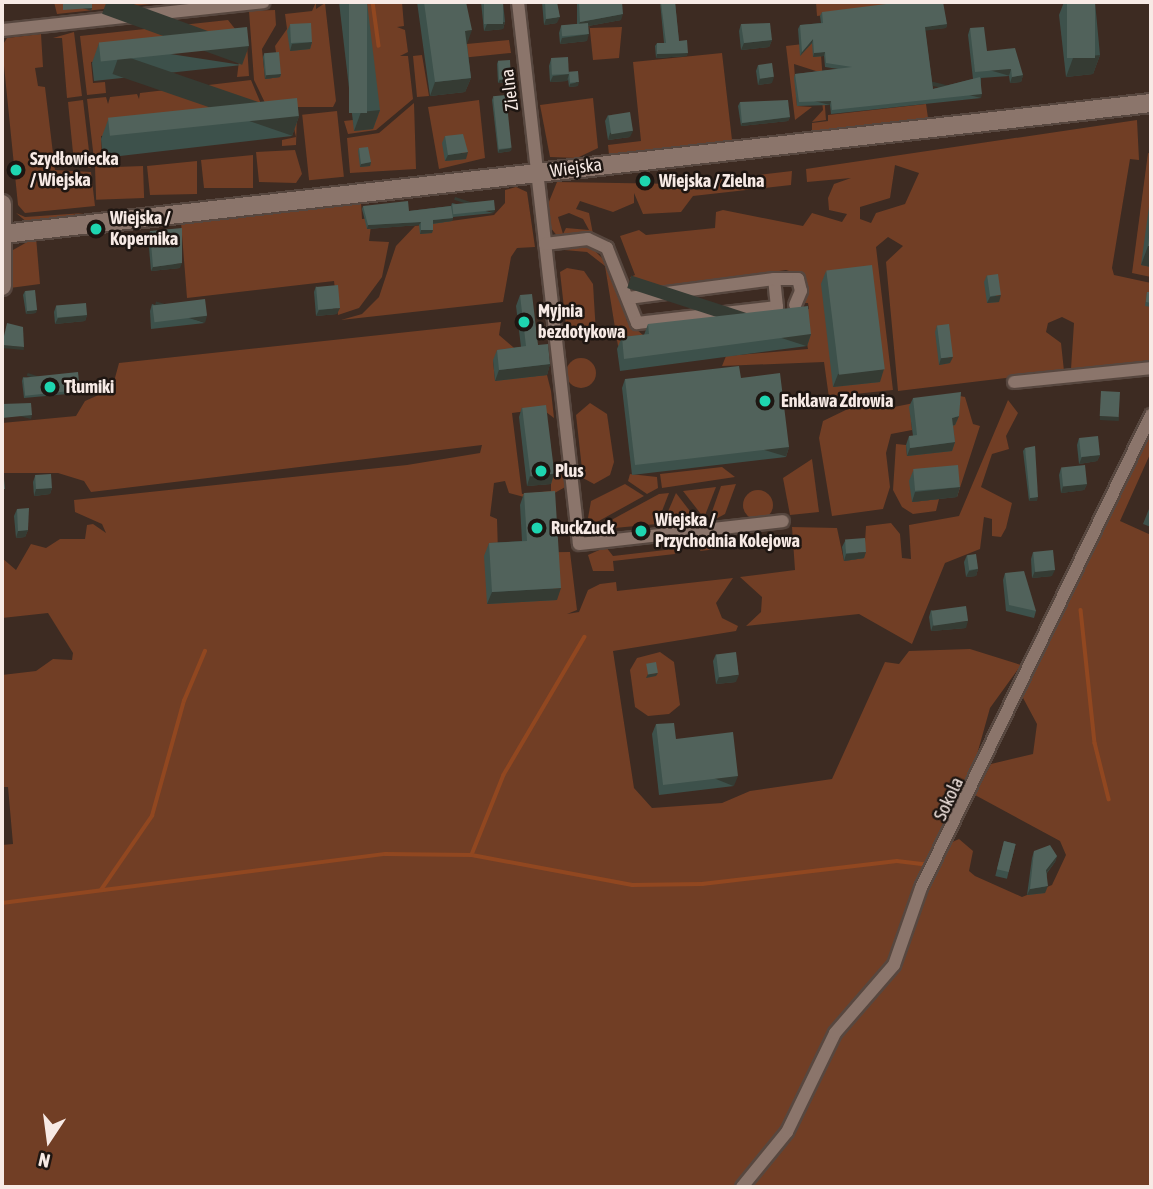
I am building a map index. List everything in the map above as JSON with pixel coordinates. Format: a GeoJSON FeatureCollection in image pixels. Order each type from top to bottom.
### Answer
{"type":"FeatureCollection","features":[{"type":"Feature","properties":{"kind":"street"},"geometry":{"type":"LineString","coordinates":[[2,30],[51,20],[264,2]]}},
{"type":"Feature","properties":{"kind":"street","name":"Zielna"},"geometry":{"type":"LineString","coordinates":[[518,2],[579,544],[783,521]]}},
{"type":"Feature","properties":{"kind":"street","name":"Wiejska"},"geometry":{"type":"LineString","coordinates":[[2,234],[1151,103]]}},
{"type":"Feature","properties":{"kind":"street"},"geometry":{"type":"LineString","coordinates":[[2,204],[2,286]]}},
{"type":"Feature","properties":{"kind":"street"},"geometry":{"type":"LineString","coordinates":[[545,244],[588,239],[607,248],[637,323],[801,304],[802,291],[798,279],[774,279],[628,298]]}},
{"type":"Feature","properties":{"kind":"street"},"geometry":{"type":"LineString","coordinates":[[774,279],[777,307]]}},
{"type":"Feature","properties":{"kind":"street"},"geometry":{"type":"LineString","coordinates":[[1014,382],[1151,368]]}},
{"type":"Feature","properties":{"kind":"street","name":"Sokola"},"geometry":{"type":"LineString","coordinates":[[746,1182],[787,1132],[835,1033],[894,965],[922,888],[962,814],[996,730],[1048,637],[1151,415]]}},
{"type":"Feature","properties":{"kind":"shaded area"},"geometry":{"type":"Polygon","coordinates":[[[54,2],[170,2],[57,14],[54,2]]]}},
{"type":"Feature","properties":{"kind":"shaded area"},"geometry":{"type":"Polygon","coordinates":[[[316,2],[316,9],[325,3],[336,101],[333,107],[267,107],[254,80],[249,11],[275,10],[276,25],[262,49],[265,79],[280,77],[275,46],[287,29],[285,14],[312,11],[316,2]]]}},
{"type":"Feature","properties":{"kind":"shaded area"},"geometry":{"type":"Polygon","coordinates":[[[358,2],[402,2],[404,26],[397,27],[405,30],[408,52],[400,56],[408,56],[413,99],[376,130],[348,134],[344,121],[353,120],[355,131],[358,2]]]}},
{"type":"Feature","properties":{"kind":"shaded area"},"geometry":{"type":"Polygon","coordinates":[[[434,2],[466,2],[456,45],[509,40],[511,53],[441,60],[434,2]]]}},
{"type":"Feature","properties":{"kind":"shaded area"},"geometry":{"type":"Polygon","coordinates":[[[587,2],[590,28],[622,27],[619,58],[593,60],[587,2]]]}},
{"type":"Feature","properties":{"kind":"shaded area"},"geometry":{"type":"Polygon","coordinates":[[[816,2],[919,2],[919,3],[817,16],[816,2]]]}},
{"type":"Feature","properties":{"kind":"shaded area"},"geometry":{"type":"Polygon","coordinates":[[[228,20],[247,44],[249,76],[237,77],[241,45],[91,62],[93,83],[105,82],[106,93],[87,95],[80,36],[228,20]]]}},
{"type":"Feature","properties":{"kind":"shaded area"},"geometry":{"type":"Polygon","coordinates":[[[74,32],[82,96],[67,98],[62,38],[53,38],[74,32]]]}},
{"type":"Feature","properties":{"kind":"shaded area"},"geometry":{"type":"Polygon","coordinates":[[[41,34],[43,67],[35,68],[38,86],[45,87],[55,170],[91,172],[95,206],[25,213],[18,205],[2,46],[7,38],[41,34]]]}},
{"type":"Feature","properties":{"kind":"shaded area"},"geometry":{"type":"Polygon","coordinates":[[[820,42],[826,120],[812,122],[823,110],[819,72],[794,64],[797,106],[812,107],[795,120],[786,46],[820,42]]]}},
{"type":"Feature","properties":{"kind":"shaded area"},"geometry":{"type":"Polygon","coordinates":[[[722,53],[732,140],[609,155],[608,145],[641,141],[633,62],[722,53]]]}},
{"type":"Feature","properties":{"kind":"shaded area"},"geometry":{"type":"Polygon","coordinates":[[[422,55],[429,96],[417,97],[413,56],[422,55]]]}},
{"type":"Feature","properties":{"kind":"shaded area"},"geometry":{"type":"Polygon","coordinates":[[[251,80],[264,111],[297,114],[296,145],[282,146],[282,140],[296,137],[291,115],[101,136],[102,159],[114,159],[115,166],[95,168],[87,99],[106,97],[108,104],[110,97],[137,94],[139,99],[140,93],[251,80]]]}},
{"type":"Feature","properties":{"kind":"shaded area"},"geometry":{"type":"Polygon","coordinates":[[[593,98],[598,148],[577,158],[550,157],[540,105],[593,98]]]}},
{"type":"Feature","properties":{"kind":"shaded area"},"geometry":{"type":"Polygon","coordinates":[[[83,100],[91,168],[74,163],[68,102],[83,100]]]}},
{"type":"Feature","properties":{"kind":"shaded area"},"geometry":{"type":"Polygon","coordinates":[[[479,100],[485,158],[439,169],[428,107],[479,100]]]}},
{"type":"Feature","properties":{"kind":"shaded area"},"geometry":{"type":"Polygon","coordinates":[[[414,103],[416,169],[350,173],[347,138],[379,133],[414,103]]]}},
{"type":"Feature","properties":{"kind":"shaded area"},"geometry":{"type":"Polygon","coordinates":[[[926,104],[928,118],[812,132],[812,123],[828,121],[828,115],[926,104]]]}},
{"type":"Feature","properties":{"kind":"shaded area"},"geometry":{"type":"Polygon","coordinates":[[[337,111],[344,177],[309,180],[302,115],[337,111]]]}},
{"type":"Feature","properties":{"kind":"shaded area"},"geometry":{"type":"Polygon","coordinates":[[[1137,120],[1139,160],[1130,159],[1112,268],[1114,275],[1151,283],[1151,360],[1071,369],[1074,323],[1062,317],[1048,323],[1046,332],[1061,343],[1064,371],[898,391],[886,262],[903,246],[888,237],[876,247],[893,390],[845,395],[830,405],[824,362],[722,366],[726,356],[808,349],[800,310],[809,309],[808,303],[802,303],[798,274],[786,270],[637,292],[630,277],[635,275],[620,236],[639,230],[646,235],[715,228],[716,212],[723,210],[803,226],[812,213],[842,222],[847,214],[829,210],[828,198],[834,184],[851,178],[807,182],[806,169],[1137,120]],[[895,165],[890,198],[860,207],[860,219],[871,223],[876,213],[905,204],[919,173],[895,165]]]}},
{"type":"Feature","properties":{"kind":"shaded area"},"geometry":{"type":"Polygon","coordinates":[[[295,150],[302,174],[296,183],[259,182],[256,152],[295,150]]]}},
{"type":"Feature","properties":{"kind":"shaded area"},"geometry":{"type":"Polygon","coordinates":[[[1148,153],[1151,154],[1151,277],[1132,273],[1148,153]]]}},
{"type":"Feature","properties":{"kind":"shaded area"},"geometry":{"type":"Polygon","coordinates":[[[253,155],[253,188],[204,188],[201,160],[253,155]]]}},
{"type":"Feature","properties":{"kind":"shaded area"},"geometry":{"type":"Polygon","coordinates":[[[197,161],[197,194],[150,195],[147,166],[197,161]]]}},
{"type":"Feature","properties":{"kind":"shaded area"},"geometry":{"type":"Polygon","coordinates":[[[143,166],[144,198],[96,200],[95,168],[143,166]]]}},
{"type":"Feature","properties":{"kind":"shaded area"},"geometry":{"type":"Polygon","coordinates":[[[792,171],[791,185],[693,196],[681,212],[643,214],[634,193],[634,203],[613,212],[580,201],[576,209],[589,213],[593,234],[558,237],[550,227],[548,204],[557,182],[678,184],[792,171]],[[569,213],[558,217],[563,234],[566,228],[589,230],[583,219],[569,213]]]}},
{"type":"Feature","properties":{"kind":"shaded area"},"geometry":{"type":"Polygon","coordinates":[[[516,187],[527,192],[535,247],[517,248],[511,257],[503,302],[341,320],[362,314],[379,297],[396,246],[415,226],[494,215],[505,203],[505,190],[516,187]]]}},
{"type":"Feature","properties":{"kind":"shaded area"},"geometry":{"type":"Polygon","coordinates":[[[361,202],[362,219],[372,218],[369,241],[389,242],[382,277],[359,308],[338,315],[334,281],[187,298],[181,222],[361,202]]]}},
{"type":"Feature","properties":{"kind":"shaded area"},"geometry":{"type":"Polygon","coordinates":[[[16,213],[25,217],[84,213],[28,223],[16,213]]]}},
{"type":"Feature","properties":{"kind":"shaded area"},"geometry":{"type":"Polygon","coordinates":[[[36,237],[40,284],[10,288],[13,250],[36,237]]]}},
{"type":"Feature","properties":{"kind":"shaded area"},"geometry":{"type":"Polygon","coordinates":[[[590,246],[614,270],[627,321],[644,336],[618,346],[605,266],[587,252],[564,250],[590,246]]]}},
{"type":"Feature","properties":{"kind":"shaded area"},"geometry":{"type":"Polygon","coordinates":[[[567,268],[584,271],[593,284],[596,334],[588,338],[567,335],[560,272],[567,268]]]}},
{"type":"Feature","properties":{"kind":"shaded area"},"geometry":{"type":"Polygon","coordinates":[[[501,322],[499,335],[520,353],[493,360],[495,380],[547,375],[551,391],[554,418],[542,409],[512,413],[522,494],[551,491],[551,475],[560,472],[567,486],[551,495],[524,497],[509,493],[505,481],[494,483],[490,516],[497,519],[498,553],[570,552],[577,610],[567,614],[579,612],[588,590],[600,584],[616,582],[617,591],[733,578],[716,603],[722,618],[738,626],[736,631],[613,651],[634,788],[652,808],[722,803],[750,791],[832,779],[885,662],[899,664],[909,651],[970,649],[1021,665],[990,708],[964,801],[922,881],[896,959],[850,1010],[860,1010],[893,973],[923,889],[950,843],[959,839],[973,851],[969,871],[975,876],[1022,897],[1052,885],[1066,855],[1060,841],[975,795],[991,764],[1033,754],[1037,724],[1022,696],[1151,429],[1151,452],[1120,521],[1151,535],[1151,1187],[746,1187],[775,1143],[739,1187],[2,1187],[2,845],[13,844],[8,787],[2,787],[2,675],[36,671],[53,659],[72,660],[73,653],[48,613],[2,618],[2,558],[16,570],[31,544],[46,548],[60,539],[85,539],[87,525],[93,524],[106,533],[102,524],[75,512],[74,500],[407,465],[480,453],[482,445],[91,492],[84,481],[58,473],[2,473],[2,423],[76,416],[85,401],[112,389],[119,363],[501,322]]]}},
{"type":"Feature","properties":{"kind":"shaded area"},"geometry":{"type":"Polygon","coordinates":[[[581,358],[592,362],[596,373],[592,384],[581,388],[570,384],[566,373],[570,362],[581,358]]]}},
{"type":"Feature","properties":{"kind":"shaded area"},"geometry":{"type":"Polygon","coordinates":[[[954,395],[965,397],[973,424],[980,426],[957,497],[954,475],[912,502],[939,499],[936,511],[913,514],[902,507],[893,490],[896,444],[906,445],[907,456],[950,426],[959,411],[958,401],[910,407],[912,430],[891,434],[886,453],[890,487],[883,509],[832,516],[819,438],[823,421],[854,406],[894,407],[954,395]]]}},
{"type":"Feature","properties":{"kind":"shaded area"},"geometry":{"type":"Polygon","coordinates":[[[1008,400],[1018,413],[1006,436],[1009,449],[992,454],[981,487],[1012,503],[1006,528],[1001,537],[992,536],[992,519],[984,517],[980,549],[945,563],[912,644],[859,614],[746,626],[761,612],[762,597],[740,577],[795,570],[792,527],[837,528],[844,561],[864,558],[866,526],[891,523],[900,534],[902,558],[911,559],[909,525],[959,516],[1008,400]]]}},
{"type":"Feature","properties":{"kind":"shaded area"},"geometry":{"type":"Polygon","coordinates":[[[590,403],[607,414],[614,462],[610,475],[594,484],[583,478],[576,415],[590,403]]]}},
{"type":"Feature","properties":{"kind":"shaded area"},"geometry":{"type":"Polygon","coordinates":[[[812,459],[819,512],[790,515],[783,478],[812,459]]]}},
{"type":"Feature","properties":{"kind":"shaded area"},"geometry":{"type":"Polygon","coordinates":[[[722,467],[735,477],[662,488],[660,474],[722,467]]]}},
{"type":"Feature","properties":{"kind":"shaded area"},"geometry":{"type":"Polygon","coordinates":[[[630,474],[657,477],[658,488],[647,494],[628,481],[630,474]]]}},
{"type":"Feature","properties":{"kind":"shaded area"},"geometry":{"type":"Polygon","coordinates":[[[625,484],[644,496],[597,522],[588,518],[591,501],[625,484]]]}},
{"type":"Feature","properties":{"kind":"shaded area"},"geometry":{"type":"Polygon","coordinates":[[[736,484],[725,514],[708,523],[721,486],[736,484]]]}},
{"type":"Feature","properties":{"kind":"shaded area"},"geometry":{"type":"Polygon","coordinates":[[[716,487],[704,518],[683,491],[716,487]]]}},
{"type":"Feature","properties":{"kind":"shaded area"},"geometry":{"type":"Polygon","coordinates":[[[758,490],[764,491],[772,499],[772,511],[764,519],[758,520],[752,519],[744,511],[743,505],[744,499],[752,491],[758,490]]]}},
{"type":"Feature","properties":{"kind":"shaded area"},"geometry":{"type":"Polygon","coordinates":[[[669,493],[657,524],[593,530],[659,494],[669,493]]]}},
{"type":"Feature","properties":{"kind":"shaded area"},"geometry":{"type":"Polygon","coordinates":[[[676,493],[696,519],[663,523],[676,493]]]}},
{"type":"Feature","properties":{"kind":"shaded area"},"geometry":{"type":"Polygon","coordinates":[[[708,535],[711,544],[779,536],[779,542],[700,551],[708,535]]]}},
{"type":"Feature","properties":{"kind":"shaded area"},"geometry":{"type":"Polygon","coordinates":[[[606,547],[613,556],[674,549],[675,554],[613,561],[614,571],[593,571],[588,555],[606,547]]]}},
{"type":"Feature","properties":{"kind":"shaded area"},"geometry":{"type":"Polygon","coordinates":[[[660,652],[674,662],[680,705],[669,714],[648,716],[635,707],[630,670],[637,658],[660,652]]]}},
{"type":"Feature","properties":{"kind":"building"},"geometry":{"type":"Polygon","coordinates":[[[63,2],[92,2],[92,8],[63,10],[63,2]]]}},
{"type":"Feature","properties":{"kind":"building"},"geometry":{"type":"Polygon","coordinates":[[[349,2],[367,2],[367,113],[349,113],[349,2]]]}},
{"type":"Feature","properties":{"kind":"building"},"geometry":{"type":"Polygon","coordinates":[[[424,2],[466,2],[472,30],[465,31],[471,78],[435,82],[424,2]]]}},
{"type":"Feature","properties":{"kind":"building"},"geometry":{"type":"Polygon","coordinates":[[[484,2],[503,2],[503,24],[484,24],[484,2]]]}},
{"type":"Feature","properties":{"kind":"building"},"geometry":{"type":"Polygon","coordinates":[[[545,2],[557,2],[560,17],[546,19],[545,2]]]}},
{"type":"Feature","properties":{"kind":"building"},"geometry":{"type":"Polygon","coordinates":[[[579,2],[622,2],[623,14],[580,22],[579,2]]]}},
{"type":"Feature","properties":{"kind":"building"},"geometry":{"type":"Polygon","coordinates":[[[661,2],[675,2],[679,41],[687,40],[688,53],[657,54],[657,43],[666,43],[661,2]]]}},
{"type":"Feature","properties":{"kind":"building"},"geometry":{"type":"Polygon","coordinates":[[[902,2],[943,2],[947,24],[925,27],[933,89],[980,77],[982,94],[832,110],[831,101],[799,102],[795,74],[852,67],[826,63],[825,52],[814,53],[813,39],[802,52],[800,25],[823,23],[822,12],[902,2]]]}},
{"type":"Feature","properties":{"kind":"building"},"geometry":{"type":"Polygon","coordinates":[[[1067,2],[1095,2],[1095,58],[1067,58],[1067,2]]]}},
{"type":"Feature","properties":{"kind":"building"},"geometry":{"type":"Polygon","coordinates":[[[311,23],[312,42],[291,43],[290,24],[311,23]]]}},
{"type":"Feature","properties":{"kind":"building"},"geometry":{"type":"Polygon","coordinates":[[[588,23],[589,34],[562,36],[561,25],[588,23]]]}},
{"type":"Feature","properties":{"kind":"building"},"geometry":{"type":"Polygon","coordinates":[[[770,23],[772,40],[744,43],[741,24],[770,23]]]}},
{"type":"Feature","properties":{"kind":"building"},"geometry":{"type":"Polygon","coordinates":[[[247,27],[249,46],[101,61],[99,43],[247,27]]]}},
{"type":"Feature","properties":{"kind":"building"},"geometry":{"type":"Polygon","coordinates":[[[984,27],[987,51],[1015,48],[1023,75],[1012,77],[1011,69],[975,72],[970,28],[984,27]]]}},
{"type":"Feature","properties":{"kind":"building"},"geometry":{"type":"Polygon","coordinates":[[[279,52],[281,74],[266,75],[264,53],[279,52]]]}},
{"type":"Feature","properties":{"kind":"building"},"geometry":{"type":"Polygon","coordinates":[[[568,57],[569,74],[552,75],[551,58],[568,57]]]}},
{"type":"Feature","properties":{"kind":"building"},"geometry":{"type":"Polygon","coordinates":[[[510,60],[511,79],[499,80],[498,61],[510,60]]]}},
{"type":"Feature","properties":{"kind":"building"},"geometry":{"type":"Polygon","coordinates":[[[772,63],[774,77],[760,79],[758,65],[772,63]]]}},
{"type":"Feature","properties":{"kind":"building"},"geometry":{"type":"Polygon","coordinates":[[[578,71],[579,82],[570,83],[569,72],[578,71]]]}},
{"type":"Feature","properties":{"kind":"building"},"geometry":{"type":"Polygon","coordinates":[[[506,95],[512,148],[499,149],[493,96],[506,95]]]}},
{"type":"Feature","properties":{"kind":"building"},"geometry":{"type":"Polygon","coordinates":[[[297,98],[299,116],[110,136],[108,118],[297,98]]]}},
{"type":"Feature","properties":{"kind":"building"},"geometry":{"type":"Polygon","coordinates":[[[788,100],[790,117],[742,123],[740,102],[788,100]]]}},
{"type":"Feature","properties":{"kind":"building"},"geometry":{"type":"Polygon","coordinates":[[[630,112],[633,131],[611,134],[608,115],[630,112]]]}},
{"type":"Feature","properties":{"kind":"building"},"geometry":{"type":"Polygon","coordinates":[[[463,134],[468,152],[448,155],[445,136],[463,134]]]}},
{"type":"Feature","properties":{"kind":"building"},"geometry":{"type":"Polygon","coordinates":[[[368,147],[371,162],[361,164],[359,148],[368,147]]]}},
{"type":"Feature","properties":{"kind":"building"},"geometry":{"type":"Polygon","coordinates":[[[494,200],[495,210],[453,214],[452,204],[494,200]]]}},
{"type":"Feature","properties":{"kind":"building"},"geometry":{"type":"Polygon","coordinates":[[[408,201],[409,211],[451,206],[453,218],[433,220],[433,230],[421,230],[421,222],[368,225],[363,206],[408,201]]]}},
{"type":"Feature","properties":{"kind":"building"},"geometry":{"type":"Polygon","coordinates":[[[1151,221],[1151,246],[1148,246],[1151,221]]]}},
{"type":"Feature","properties":{"kind":"building"},"geometry":{"type":"Polygon","coordinates":[[[182,228],[182,263],[153,267],[150,231],[182,228]]]}},
{"type":"Feature","properties":{"kind":"building"},"geometry":{"type":"Polygon","coordinates":[[[872,265],[885,369],[839,375],[826,271],[872,265]]]}},
{"type":"Feature","properties":{"kind":"building"},"geometry":{"type":"Polygon","coordinates":[[[998,274],[1001,295],[990,296],[987,276],[998,274]]]}},
{"type":"Feature","properties":{"kind":"building"},"geometry":{"type":"Polygon","coordinates":[[[338,285],[340,308],[318,310],[316,287],[338,285]]]}},
{"type":"Feature","properties":{"kind":"building"},"geometry":{"type":"Polygon","coordinates":[[[35,290],[37,310],[27,311],[25,291],[35,290]]]}},
{"type":"Feature","properties":{"kind":"building"},"geometry":{"type":"Polygon","coordinates":[[[1147,292],[1151,292],[1151,303],[1146,302],[1147,292]]]}},
{"type":"Feature","properties":{"kind":"building"},"geometry":{"type":"Polygon","coordinates":[[[532,294],[538,345],[548,344],[550,364],[499,370],[497,350],[526,346],[520,295],[532,294]]]}},
{"type":"Feature","properties":{"kind":"building"},"geometry":{"type":"Polygon","coordinates":[[[205,299],[207,316],[154,322],[152,305],[205,299]]]}},
{"type":"Feature","properties":{"kind":"building"},"geometry":{"type":"Polygon","coordinates":[[[86,303],[87,315],[57,318],[56,306],[86,303]]]}},
{"type":"Feature","properties":{"kind":"building"},"geometry":{"type":"Polygon","coordinates":[[[808,306],[811,334],[624,359],[622,337],[649,334],[648,324],[808,306]]]}},
{"type":"Feature","properties":{"kind":"building"},"geometry":{"type":"Polygon","coordinates":[[[7,323],[23,327],[24,347],[2,345],[7,323]]]}},
{"type":"Feature","properties":{"kind":"building"},"geometry":{"type":"Polygon","coordinates":[[[949,324],[953,357],[941,358],[937,325],[949,324]]]}},
{"type":"Feature","properties":{"kind":"building"},"geometry":{"type":"Polygon","coordinates":[[[739,366],[741,378],[780,373],[789,447],[635,465],[625,379],[739,366]]]}},
{"type":"Feature","properties":{"kind":"building","name":"Tłumiki"},"geometry":{"type":"Polygon","coordinates":[[[78,372],[80,390],[25,396],[23,378],[78,372]]]}},
{"type":"Feature","properties":{"kind":"building"},"geometry":{"type":"Polygon","coordinates":[[[1101,391],[1120,392],[1119,417],[1100,416],[1101,391]]]}},
{"type":"Feature","properties":{"kind":"building"},"geometry":{"type":"Polygon","coordinates":[[[961,392],[959,416],[952,418],[955,442],[910,448],[909,436],[917,435],[913,398],[961,392]]]}},
{"type":"Feature","properties":{"kind":"building"},"geometry":{"type":"Polygon","coordinates":[[[31,403],[32,415],[2,418],[2,404],[31,403]]]}},
{"type":"Feature","properties":{"kind":"building"},"geometry":{"type":"Polygon","coordinates":[[[546,405],[554,473],[531,476],[522,408],[546,405]]]}},
{"type":"Feature","properties":{"kind":"building"},"geometry":{"type":"Polygon","coordinates":[[[1098,436],[1100,455],[1081,457],[1079,438],[1098,436]]]}},
{"type":"Feature","properties":{"kind":"building"},"geometry":{"type":"Polygon","coordinates":[[[1035,446],[1038,497],[1030,498],[1025,448],[1035,446]]]}},
{"type":"Feature","properties":{"kind":"building"},"geometry":{"type":"Polygon","coordinates":[[[958,465],[960,487],[915,491],[913,469],[958,465]]]}},
{"type":"Feature","properties":{"kind":"building"},"geometry":{"type":"Polygon","coordinates":[[[1085,465],[1087,484],[1063,486],[1061,468],[1085,465]]]}},
{"type":"Feature","properties":{"kind":"building"},"geometry":{"type":"Polygon","coordinates":[[[51,474],[52,488],[36,489],[35,475],[51,474]]]}},
{"type":"Feature","properties":{"kind":"building"},"geometry":{"type":"Polygon","coordinates":[[[555,491],[561,588],[492,592],[489,543],[527,541],[524,493],[555,491]]]}},
{"type":"Feature","properties":{"kind":"building"},"geometry":{"type":"Polygon","coordinates":[[[29,508],[28,530],[18,531],[17,509],[29,508]]]}},
{"type":"Feature","properties":{"kind":"building"},"geometry":{"type":"Polygon","coordinates":[[[865,538],[866,552],[846,553],[845,539],[865,538]]]}},
{"type":"Feature","properties":{"kind":"building"},"geometry":{"type":"Polygon","coordinates":[[[1053,550],[1055,570],[1035,572],[1033,552],[1053,550]]]}},
{"type":"Feature","properties":{"kind":"building"},"geometry":{"type":"Polygon","coordinates":[[[976,554],[978,569],[969,570],[967,555],[976,554]]]}},
{"type":"Feature","properties":{"kind":"building"},"geometry":{"type":"Polygon","coordinates":[[[1024,571],[1036,611],[1009,605],[1005,573],[1024,571]]]}},
{"type":"Feature","properties":{"kind":"building"},"geometry":{"type":"Polygon","coordinates":[[[966,606],[968,621],[933,626],[931,611],[966,606]]]}},
{"type":"Feature","properties":{"kind":"building"},"geometry":{"type":"Polygon","coordinates":[[[736,652],[739,675],[719,677],[716,654],[736,652]]]}},
{"type":"Feature","properties":{"kind":"building"},"geometry":{"type":"Polygon","coordinates":[[[656,662],[658,673],[648,675],[646,664],[656,662]]]}},
{"type":"Feature","properties":{"kind":"building"},"geometry":{"type":"Polygon","coordinates":[[[674,723],[676,739],[733,732],[738,776],[663,785],[656,724],[674,723]]]}},
{"type":"Feature","properties":{"kind":"building"},"geometry":{"type":"Polygon","coordinates":[[[1004,841],[1016,844],[1009,872],[997,869],[1004,841]]]}},
{"type":"Feature","properties":{"kind":"building"},"geometry":{"type":"Polygon","coordinates":[[[1050,845],[1057,856],[1046,870],[1048,886],[1030,889],[1034,851],[1050,845]]]}},
{"type":"Feature","properties":{"kind":"waterway"},"geometry":{"type":"LineString","coordinates":[[373,2],[379,46]]}},
{"type":"Feature","properties":{"kind":"waterway"},"geometry":{"type":"LineString","coordinates":[[1081,610],[1095,743],[1109,799]]}},
{"type":"Feature","properties":{"kind":"waterway"},"geometry":{"type":"LineString","coordinates":[[585,637],[504,775],[472,855],[632,885],[702,884],[897,861],[928,865]]}},
{"type":"Feature","properties":{"kind":"waterway"},"geometry":{"type":"LineString","coordinates":[[101,890],[152,816],[184,701],[205,651]]}},
{"type":"Feature","properties":{"kind":"waterway"},"geometry":{"type":"LineString","coordinates":[[2,903],[385,854],[472,855]]}},
{"type":"Feature","properties":{"kind":"place","name":"Szydłowiecka / Wiejska"},"geometry":{"type":"Point","coordinates":[16,170]}},
{"type":"Feature","properties":{"kind":"place","name":"Wiejska / Zielna"},"geometry":{"type":"Point","coordinates":[645,181]}},
{"type":"Feature","properties":{"kind":"place","name":"Wiejska / Kopernika"},"geometry":{"type":"Point","coordinates":[96,229]}},
{"type":"Feature","properties":{"kind":"place","name":"Myjnia bezdotykowa"},"geometry":{"type":"Point","coordinates":[524,322]}},
{"type":"Feature","properties":{"kind":"place","name":"Tłumiki"},"geometry":{"type":"Point","coordinates":[50,387]}},
{"type":"Feature","properties":{"kind":"place","name":"Enklawa Zdrowia"},"geometry":{"type":"Point","coordinates":[765,401]}},
{"type":"Feature","properties":{"kind":"place","name":"Plus"},"geometry":{"type":"Point","coordinates":[541,471]}},
{"type":"Feature","properties":{"kind":"place","name":"RuckZuck"},"geometry":{"type":"Point","coordinates":[537,528]}},
{"type":"Feature","properties":{"kind":"place","name":"Wiejska / Przychodnia Kolejowa"},"geometry":{"type":"Point","coordinates":[641,531]}}]}
